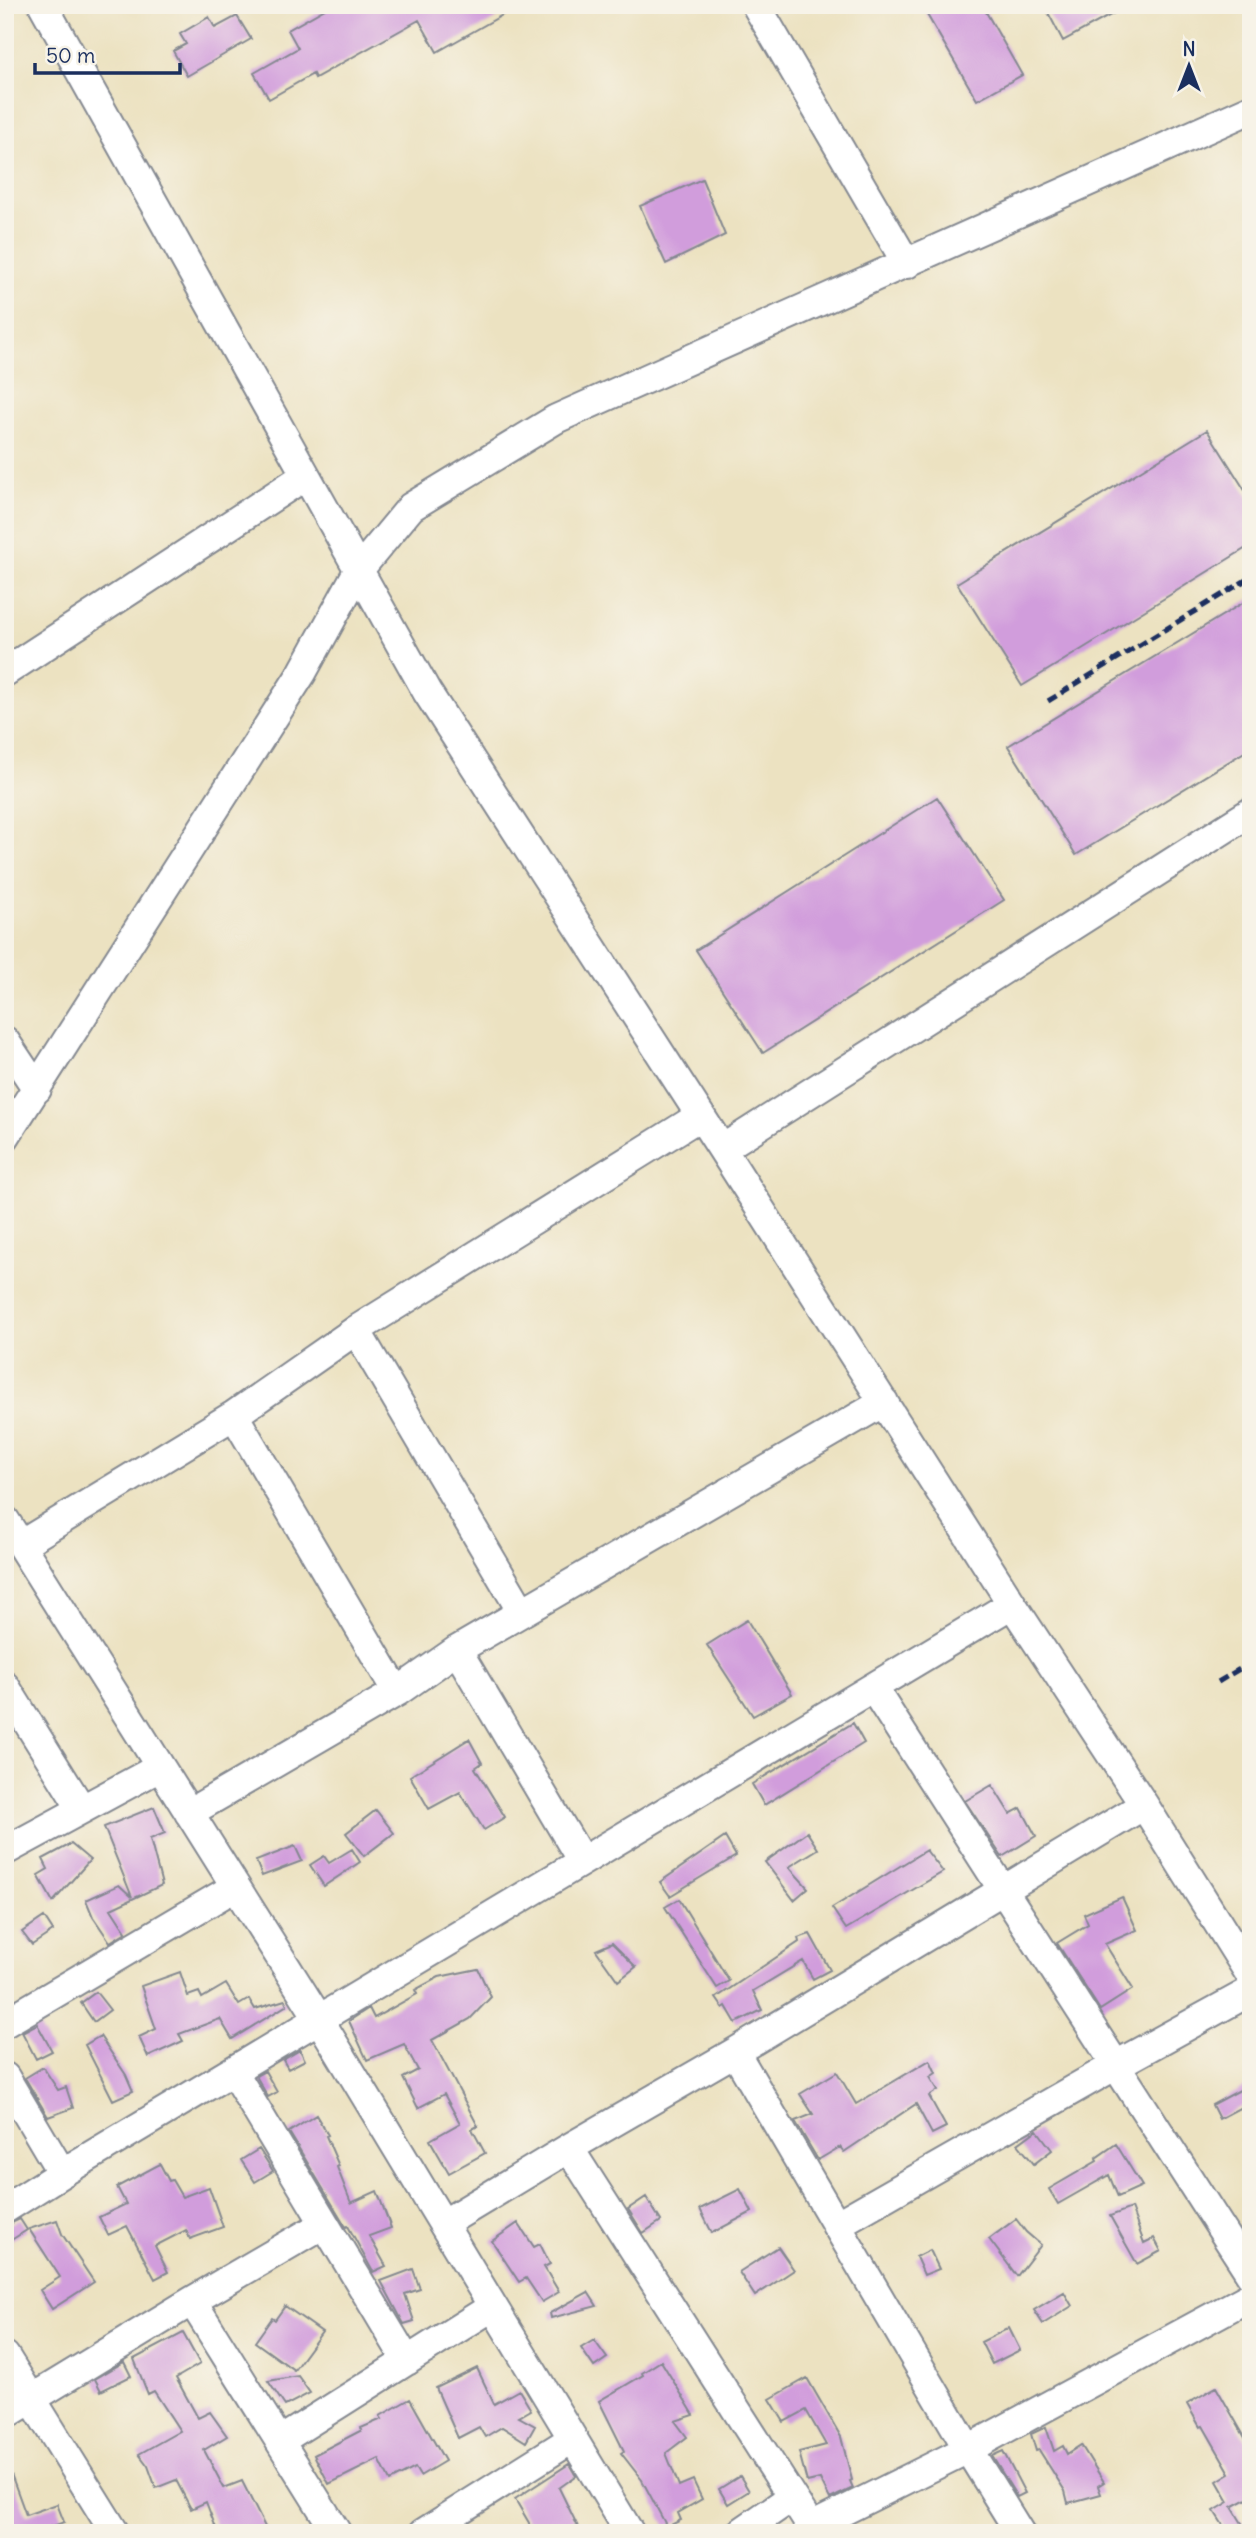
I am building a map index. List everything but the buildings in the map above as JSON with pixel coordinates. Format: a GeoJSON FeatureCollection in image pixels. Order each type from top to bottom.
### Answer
{"type":"FeatureCollection","features":[{"type":"Feature","properties":{"kind":"street"},"geometry":{"type":"LineString","coordinates":[[43,5],[427,692],[1012,1604],[1144,1805],[1251,1976]]}},
{"type":"Feature","properties":{"kind":"street"},"geometry":{"type":"LineString","coordinates":[[756,5],[906,264]]}},
{"type":"Feature","properties":{"kind":"street"},"geometry":{"type":"LineString","coordinates":[[5,1137],[302,673],[358,571],[411,507],[556,419],[1251,109]]}},
{"type":"Feature","properties":{"kind":"street"},"geometry":{"type":"LineString","coordinates":[[5,673],[305,476]]}},
{"type":"Feature","properties":{"kind":"street"},"geometry":{"type":"LineString","coordinates":[[722,1149],[1251,812]]}},
{"type":"Feature","properties":{"kind":"street"},"geometry":{"type":"LineString","coordinates":[[5,1041],[37,1089]]}},
{"type":"Feature","properties":{"kind":"street"},"geometry":{"type":"LineString","coordinates":[[22,1544],[234,1415],[356,1330],[700,1116]]}},
{"type":"Feature","properties":{"kind":"street"},"geometry":{"type":"LineString","coordinates":[[356,1330],[522,1612]]}},
{"type":"Feature","properties":{"kind":"street"},"geometry":{"type":"LineString","coordinates":[[189,1813],[397,1692],[457,1650],[884,1402]]}},
{"type":"Feature","properties":{"kind":"street"},"geometry":{"type":"LineString","coordinates":[[234,1415],[397,1692]]}},
{"type":"Feature","properties":{"kind":"street"},"geometry":{"type":"LineString","coordinates":[[5,1520],[319,2019],[630,2533]]}},
{"type":"Feature","properties":{"kind":"street"},"geometry":{"type":"LineString","coordinates":[[5,2209],[1012,1604]]}},
{"type":"Feature","properties":{"kind":"street"},"geometry":{"type":"LineString","coordinates":[[457,1650],[582,1861]]}},
{"type":"Feature","properties":{"kind":"street"},"geometry":{"type":"LineString","coordinates":[[873,1688],[1251,2275]]}},
{"type":"Feature","properties":{"kind":"street"},"geometry":{"type":"LineString","coordinates":[[6,1690],[80,1808]]}},
{"type":"Feature","properties":{"kind":"street"},"geometry":{"type":"LineString","coordinates":[[5,1851],[160,1766]]}},
{"type":"Feature","properties":{"kind":"street"},"geometry":{"type":"LineString","coordinates":[[443,2224],[735,2052],[1144,1805]]}},
{"type":"Feature","properties":{"kind":"street"},"geometry":{"type":"LineString","coordinates":[[5,2023],[235,1887]]}},
{"type":"Feature","properties":{"kind":"street"},"geometry":{"type":"LineString","coordinates":[[836,2225],[1251,1990]]}},
{"type":"Feature","properties":{"kind":"street"},"geometry":{"type":"LineString","coordinates":[[735,2052],[1020,2533]]}},
{"type":"Feature","properties":{"kind":"street"},"geometry":{"type":"LineString","coordinates":[[233,2071],[407,2361]]}},
{"type":"Feature","properties":{"kind":"street"},"geometry":{"type":"LineString","coordinates":[[5,2077],[62,2173]]}},
{"type":"Feature","properties":{"kind":"street"},"geometry":{"type":"LineString","coordinates":[[569,2148],[813,2530],[1251,2296]]}},
{"type":"Feature","properties":{"kind":"street"},"geometry":{"type":"LineString","coordinates":[[5,2415],[324,2224]]}},
{"type":"Feature","properties":{"kind":"street"},"geometry":{"type":"LineString","coordinates":[[192,2301],[337,2533]]}},
{"type":"Feature","properties":{"kind":"street"},"geometry":{"type":"LineString","coordinates":[[280,2441],[492,2307]]}},
{"type":"Feature","properties":{"kind":"street"},"geometry":{"type":"LineString","coordinates":[[5,2356],[115,2533]]}},
{"type":"Feature","properties":{"kind":"street"},"geometry":{"type":"LineString","coordinates":[[423,2533],[572,2439]]}},
{"type":"Feature","properties":{"kind":"street"},"geometry":{"type":"LineString","coordinates":[[740,2533],[792,2497]]}},
{"type":"Feature","properties":{"kind":"railway"},"geometry":{"type":"LineString","coordinates":[[1048,701],[1251,577]]}},
{"type":"Feature","properties":{"kind":"railway"},"geometry":{"type":"LineString","coordinates":[[1218,1682],[1251,1662]]}}]}
